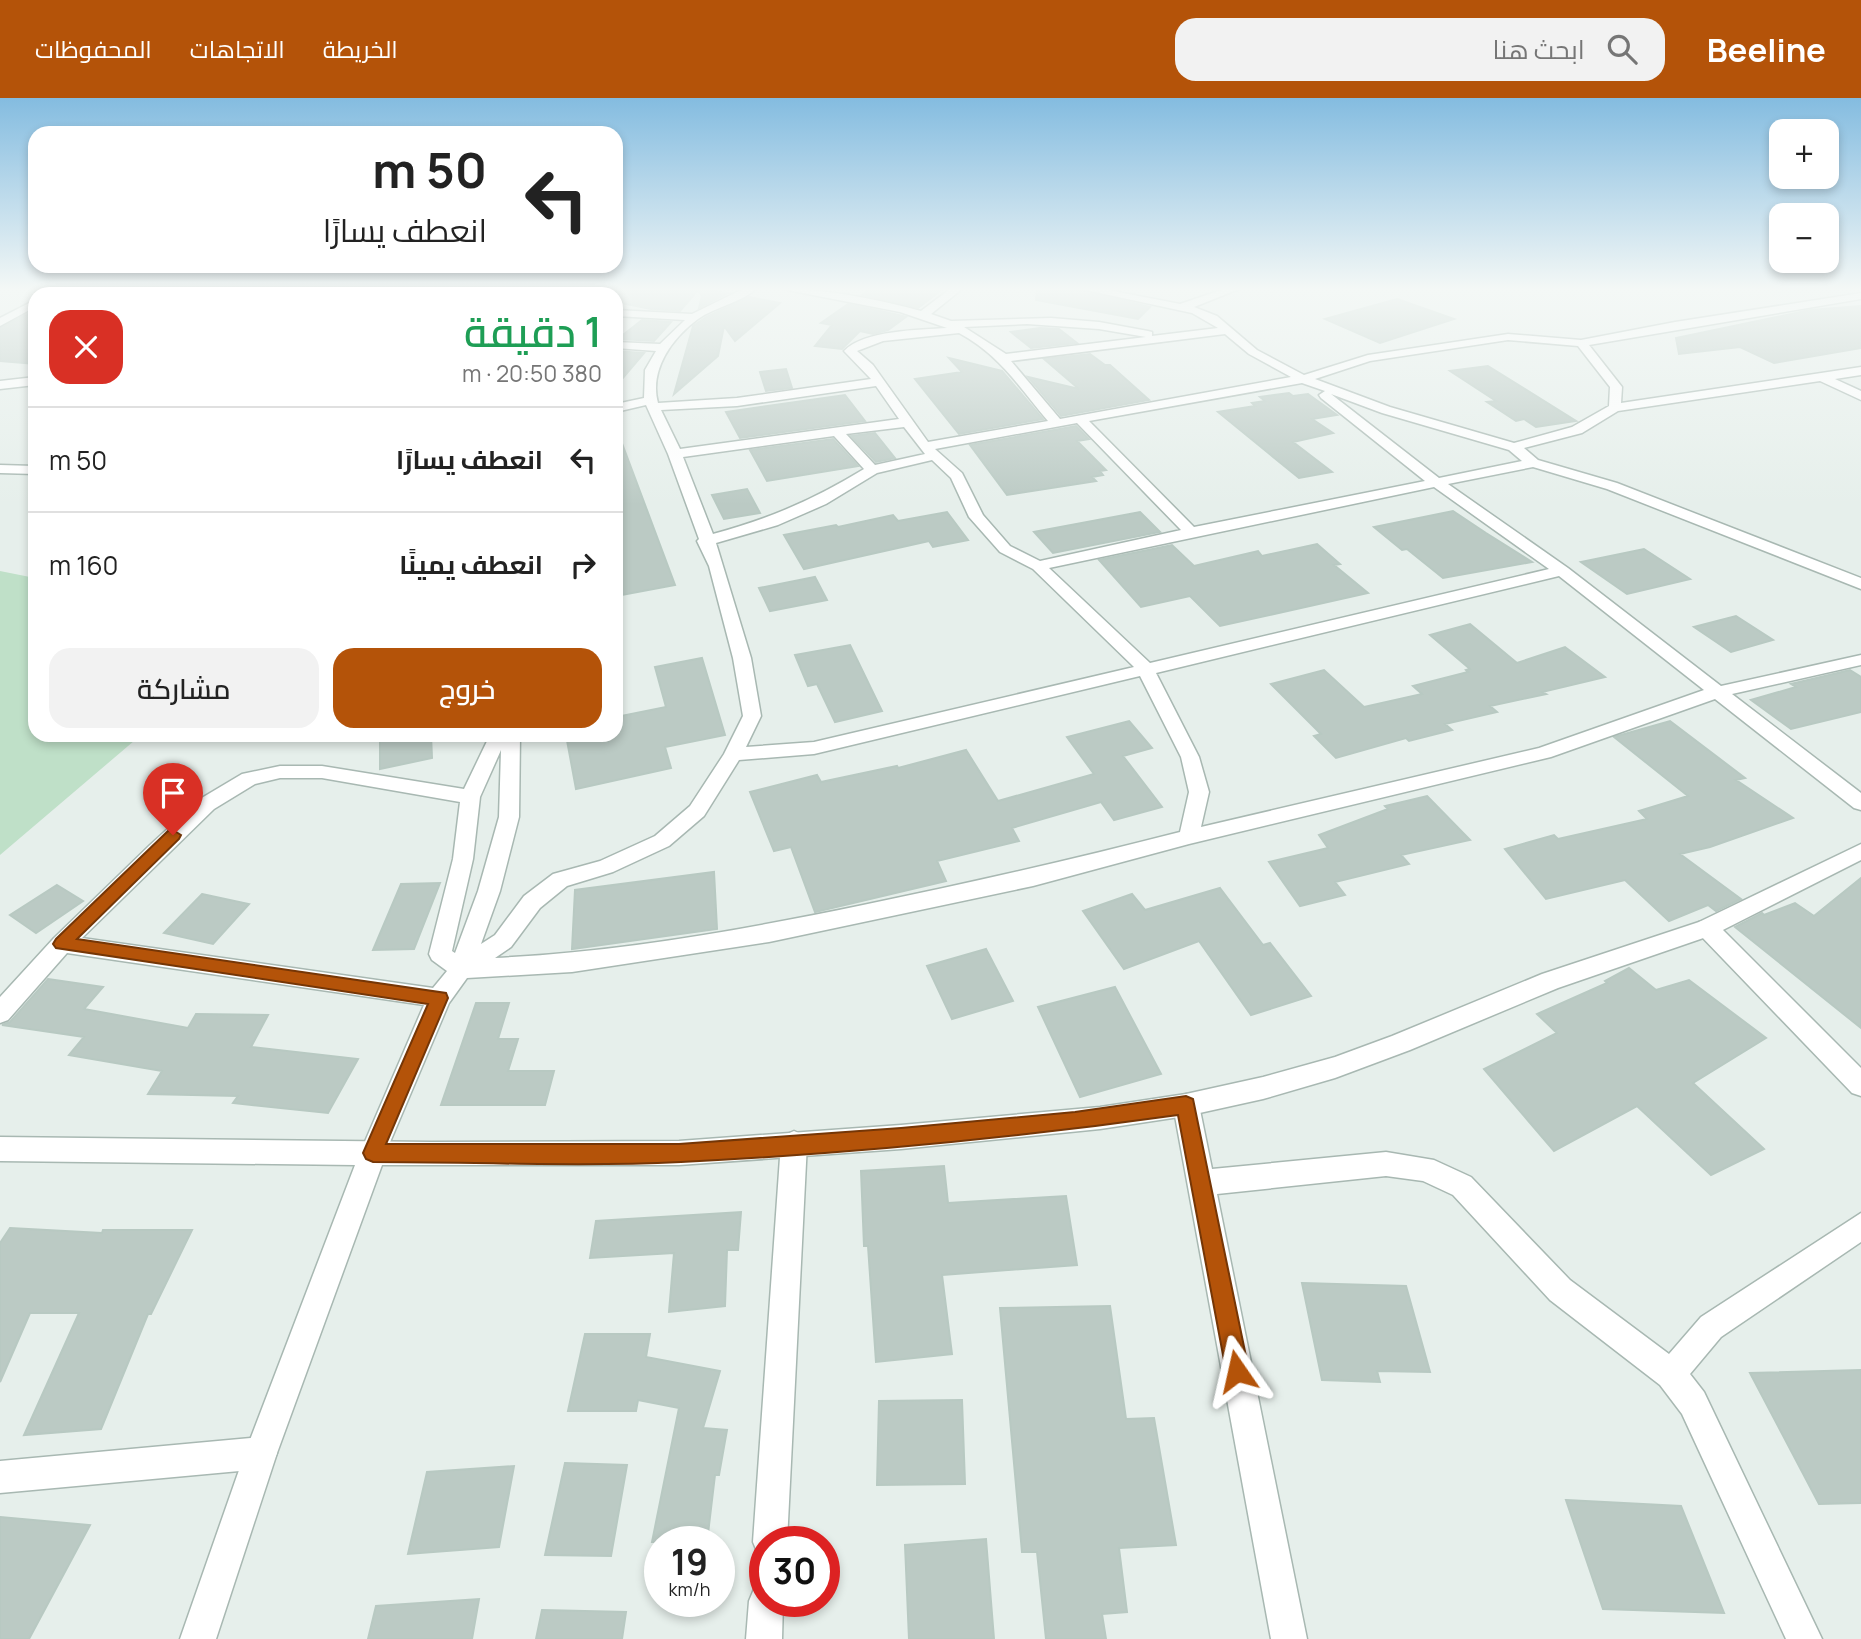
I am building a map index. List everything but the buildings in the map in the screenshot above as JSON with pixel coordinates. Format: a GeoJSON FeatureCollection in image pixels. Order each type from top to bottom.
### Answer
{"type":"FeatureCollection","features":[{"type":"Feature","properties":{"kind":"street"},"geometry":{"type":"LineString","coordinates":[[461,969],[503,942],[532,902],[561,880],[606,867],[662,841],[697,811],[733,754],[752,716],[742,658],[717,566],[705,541],[675,454],[652,403],[651,370],[656,361]]}},
{"type":"Feature","properties":{"kind":"street"},"geometry":{"type":"LineString","coordinates":[[861,361],[930,451],[957,476],[976,517],[1005,549],[1038,566],[1145,668],[1193,768],[1199,792],[1189,838]]}},
{"type":"Feature","properties":{"kind":"street"},"geometry":{"type":"LineString","coordinates":[[1005,361],[1057,424]]}},
{"type":"Feature","properties":{"kind":"street"},"geometry":{"type":"LineString","coordinates":[[1270,361],[1303,379],[1386,410],[1514,447],[1533,463],[1612,486],[1861,584]]}},
{"type":"Feature","properties":{"kind":"street"},"geometry":{"type":"LineString","coordinates":[[705,541],[773,522],[828,497],[872,470],[930,451],[1057,424],[1303,379],[1359,361]]}},
{"type":"Feature","properties":{"kind":"street"},"geometry":{"type":"LineString","coordinates":[[1595,361],[1616,387],[1615,408]]}},
{"type":"Feature","properties":{"kind":"street"},"geometry":{"type":"LineString","coordinates":[[1514,447],[1577,430],[1615,408],[1861,372]]}},
{"type":"Feature","properties":{"kind":"street"},"geometry":{"type":"LineString","coordinates":[[1824,378],[1861,396]]}},
{"type":"Feature","properties":{"kind":"street"},"geometry":{"type":"LineString","coordinates":[[1303,379],[1437,483],[1562,571],[1861,803]]}},
{"type":"Feature","properties":{"kind":"street"},"geometry":{"type":"LineString","coordinates":[[0,385],[28,382]]}},
{"type":"Feature","properties":{"kind":"street"},"geometry":{"type":"LineString","coordinates":[[623,407],[652,403],[737,402],[879,382]]}},
{"type":"Feature","properties":{"kind":"street"},"geometry":{"type":"LineString","coordinates":[[1081,420],[1191,532]]}},
{"type":"Feature","properties":{"kind":"street"},"geometry":{"type":"LineString","coordinates":[[675,454],[909,422]]}},
{"type":"Feature","properties":{"kind":"street"},"geometry":{"type":"LineString","coordinates":[[836,431],[872,470]]}},
{"type":"Feature","properties":{"kind":"street"},"geometry":{"type":"LineString","coordinates":[[1038,566],[1191,532],[1533,463]]}},
{"type":"Feature","properties":{"kind":"street"},"geometry":{"type":"LineString","coordinates":[[0,469],[28,470]]}},
{"type":"Feature","properties":{"kind":"street"},"geometry":{"type":"LineString","coordinates":[[733,754],[814,748],[1562,571]]}},
{"type":"Feature","properties":{"kind":"street"},"geometry":{"type":"LineString","coordinates":[[496,742],[470,797],[463,859],[440,954],[461,969],[572,963],[769,933],[1033,878],[1544,753],[1717,692],[1824,671],[1861,660]]}},
{"type":"Feature","properties":{"kind":"street"},"geometry":{"type":"LineString","coordinates":[[198,1639],[261,1453],[373,1153],[439,998],[461,969],[489,891],[509,817],[511,742]]}},
{"type":"Feature","properties":{"kind":"street"},"geometry":{"type":"LineString","coordinates":[[0,1013],[62,944],[207,804],[249,779],[280,772],[322,772],[470,797]]}},
{"type":"Feature","properties":{"kind":"street"},"geometry":{"type":"LineString","coordinates":[[0,1149],[679,1153],[1060,1122],[1186,1105],[1335,1068],[1550,981],[1707,928],[1861,851]]}},
{"type":"Feature","properties":{"kind":"street"},"geometry":{"type":"LineString","coordinates":[[1707,928],[1861,1085]]}},
{"type":"Feature","properties":{"kind":"street"},"geometry":{"type":"LineString","coordinates":[[62,944],[439,998]]}},
{"type":"Feature","properties":{"kind":"street"},"geometry":{"type":"LineString","coordinates":[[1186,1105],[1289,1639]]}},
{"type":"Feature","properties":{"kind":"street"},"geometry":{"type":"LineString","coordinates":[[771,1526],[794,1143]]}},
{"type":"Feature","properties":{"kind":"street"},"geometry":{"type":"LineString","coordinates":[[1201,1183],[1385,1164],[1425,1169],[1462,1186],[1560,1290],[1671,1374],[1693,1403],[1804,1639]]}},
{"type":"Feature","properties":{"kind":"street"},"geometry":{"type":"LineString","coordinates":[[1671,1374],[1711,1327],[1861,1226]]}},
{"type":"Feature","properties":{"kind":"street"},"geometry":{"type":"LineString","coordinates":[[0,1477],[261,1453]]}},
{"type":"Feature","properties":{"kind":"street"},"geometry":{"type":"LineString","coordinates":[[764,1639],[765,1617]]}},
{"type":"Feature","properties":{"kind":"green space"},"geometry":{"type":"Polygon","coordinates":[[[0,571],[28,577],[28,742],[133,742],[0,855],[0,571]]]}},
{"type":"Feature","properties":{"kind":"route"},"geometry":{"type":"LineString","coordinates":[[173,835],[62,944],[439,998],[373,1153],[679,1153],[1075,1121],[1186,1105],[1237,1371]]}}]}
